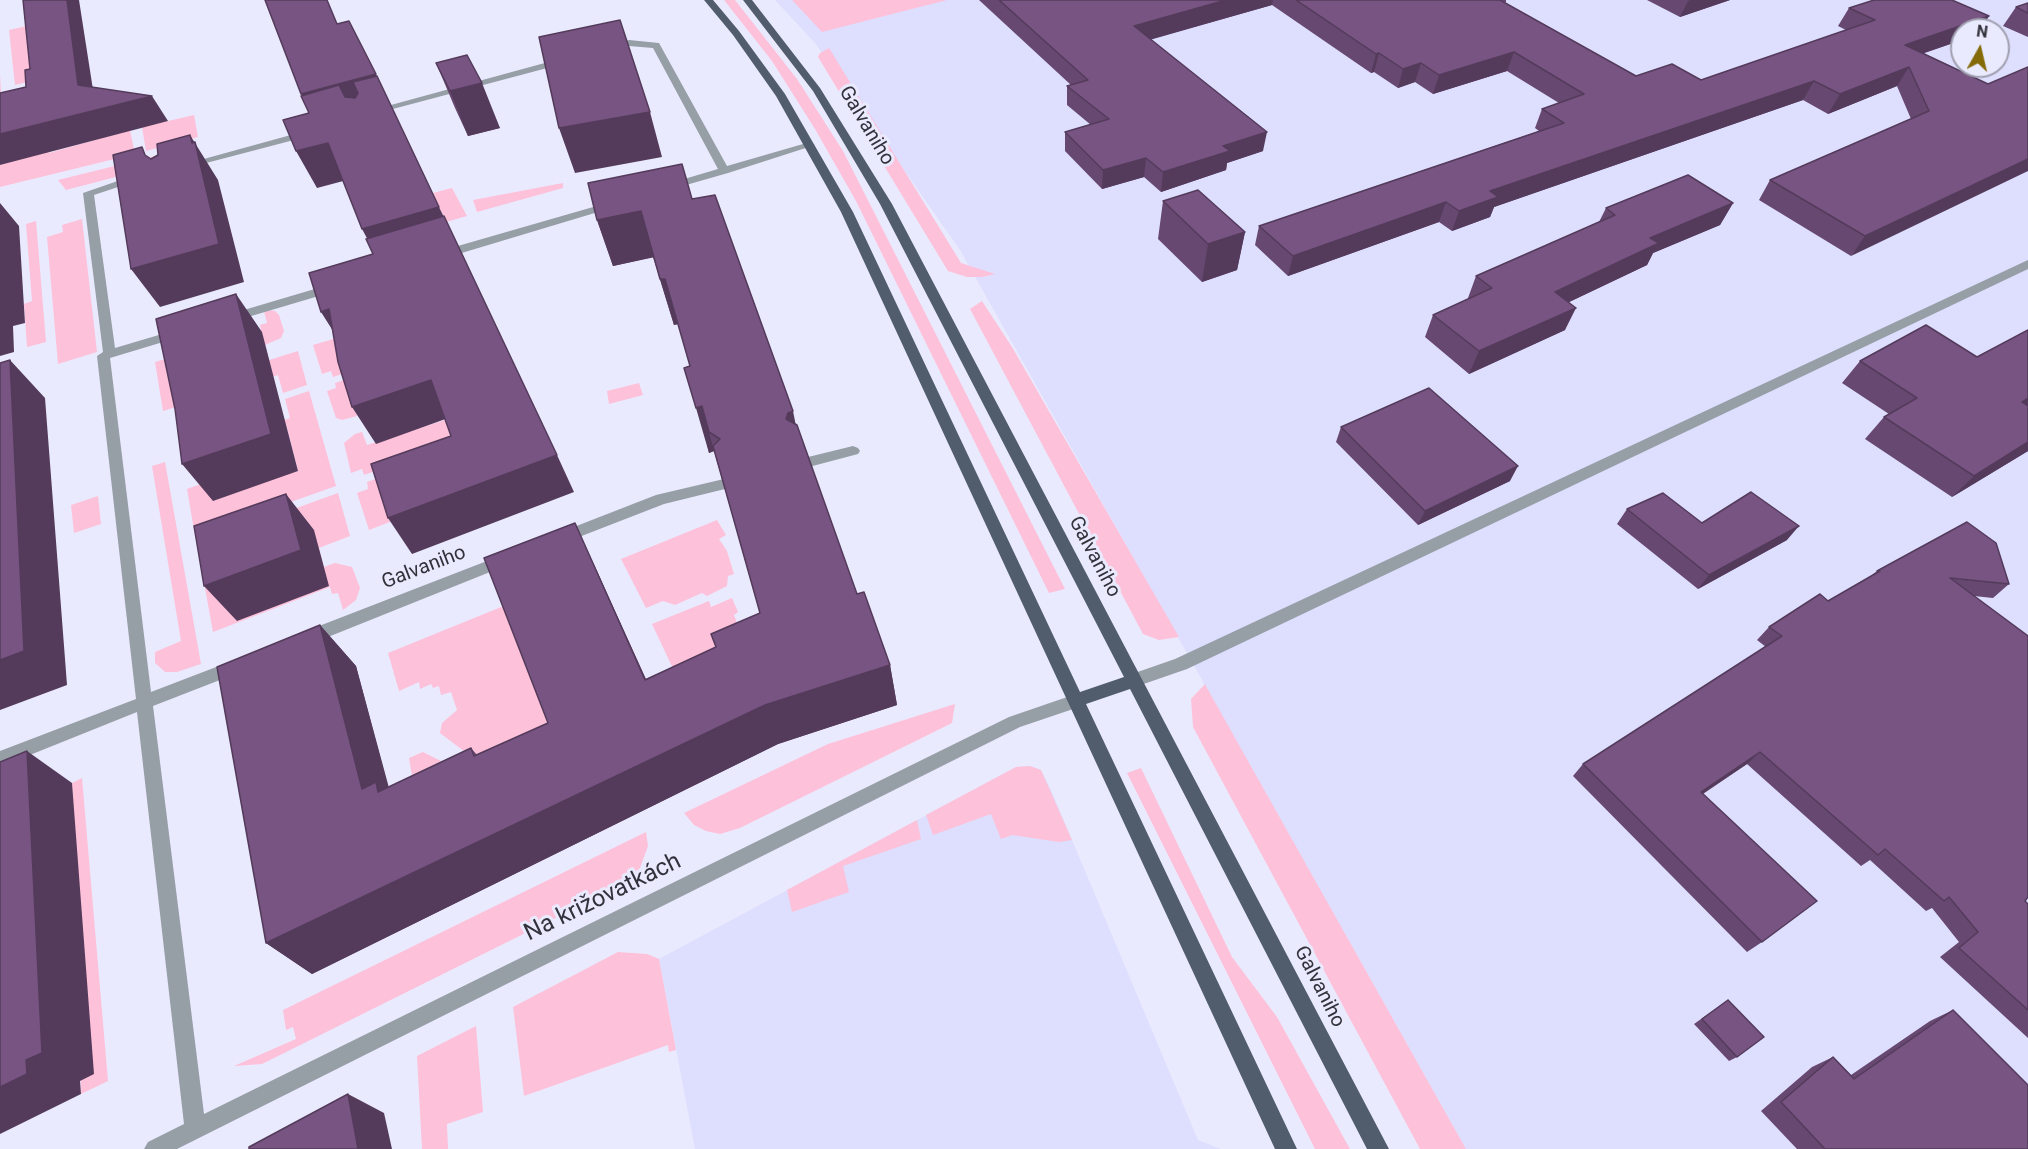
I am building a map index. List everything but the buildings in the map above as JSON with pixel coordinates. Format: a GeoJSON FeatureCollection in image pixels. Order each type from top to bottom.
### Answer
{"type":"FeatureCollection","features":[{"type":"Feature","properties":{"kind":"main road"},"geometry":{"type":"LineString","coordinates":[[708,0],[760,67],[810,145],[847,212],[1286,1149]]}},
{"type":"Feature","properties":{"kind":"main road","name":"Galvaniho"},"geometry":{"type":"LineString","coordinates":[[747,0],[817,90],[886,204],[1378,1149]]}},
{"type":"Feature","properties":{"kind":"main road"},"geometry":{"type":"LineString","coordinates":[[1076,700],[1135,680]]}},
{"type":"Feature","properties":{"kind":"street"},"geometry":{"type":"LineString","coordinates":[[596,52],[629,43],[656,45],[724,171]]}},
{"type":"Feature","properties":{"kind":"street"},"geometry":{"type":"LineString","coordinates":[[362,115],[574,58]]}},
{"type":"Feature","properties":{"kind":"street"},"geometry":{"type":"LineString","coordinates":[[172,169],[323,128]]}},
{"type":"Feature","properties":{"kind":"street"},"geometry":{"type":"LineString","coordinates":[[660,190],[810,145]]}},
{"type":"Feature","properties":{"kind":"street"},"geometry":{"type":"LineString","coordinates":[[150,175],[88,192],[144,702],[195,1129]]}},
{"type":"Feature","properties":{"kind":"street"},"geometry":{"type":"LineString","coordinates":[[426,260],[626,200]]}},
{"type":"Feature","properties":{"kind":"street"},"geometry":{"type":"LineString","coordinates":[[1135,680],[1224,644],[2028,264]]}},
{"type":"Feature","properties":{"kind":"street"},"geometry":{"type":"LineString","coordinates":[[224,320],[348,283]]}},
{"type":"Feature","properties":{"kind":"street"},"geometry":{"type":"LineString","coordinates":[[106,355],[190,330]]}},
{"type":"Feature","properties":{"kind":"street"},"geometry":{"type":"LineString","coordinates":[[805,463],[853,451]]}},
{"type":"Feature","properties":{"kind":"street"},"geometry":{"type":"LineString","coordinates":[[551,542],[661,499],[724,484]]}},
{"type":"Feature","properties":{"kind":"street","name":"Galvaniho"},"geometry":{"type":"LineString","coordinates":[[290,645],[519,555]]}},
{"type":"Feature","properties":{"kind":"street"},"geometry":{"type":"LineString","coordinates":[[0,759],[246,662]]}},
{"type":"Feature","properties":{"kind":"street","name":"Na križovatkách"},"geometry":{"type":"LineString","coordinates":[[155,1149],[1015,722],[1076,700]]}},
{"type":"Feature","properties":{"kind":"shaded area"},"geometry":{"type":"Polygon","coordinates":[[[724,0],[735,0],[797,79],[843,151],[1065,589],[1049,593],[856,201],[815,129],[772,61],[724,0]]]}},
{"type":"Feature","properties":{"kind":"shaded area"},"geometry":{"type":"Polygon","coordinates":[[[775,0],[2028,0],[2028,1149],[1466,1149],[960,250],[815,43],[775,0]]]}},
{"type":"Feature","properties":{"kind":"shaded area"},"geometry":{"type":"Polygon","coordinates":[[[792,0],[947,0],[822,32],[792,0]]]}},
{"type":"Feature","properties":{"kind":"shaded area"},"geometry":{"type":"Polygon","coordinates":[[[40,23],[48,94],[0,122],[0,74],[1,93],[43,83],[41,79],[15,85],[9,30],[40,23]]]}},
{"type":"Feature","properties":{"kind":"shaded area"},"geometry":{"type":"Polygon","coordinates":[[[829,48],[961,263],[995,274],[967,277],[948,271],[818,57],[820,53],[829,48]]]}},
{"type":"Feature","properties":{"kind":"shaded area"},"geometry":{"type":"Polygon","coordinates":[[[194,115],[198,137],[146,151],[142,127],[194,115]]]}},
{"type":"Feature","properties":{"kind":"shaded area"},"geometry":{"type":"Polygon","coordinates":[[[130,130],[135,154],[0,187],[0,165],[21,159],[21,154],[48,147],[49,153],[130,130]]]}},
{"type":"Feature","properties":{"kind":"shaded area"},"geometry":{"type":"Polygon","coordinates":[[[159,155],[177,161],[66,190],[58,180],[159,155]]]}},
{"type":"Feature","properties":{"kind":"shaded area"},"geometry":{"type":"Polygon","coordinates":[[[563,183],[563,188],[477,212],[473,200],[563,183]]]}},
{"type":"Feature","properties":{"kind":"shaded area"},"geometry":{"type":"Polygon","coordinates":[[[452,188],[467,216],[446,222],[433,193],[452,188]]]}},
{"type":"Feature","properties":{"kind":"shaded area"},"geometry":{"type":"Polygon","coordinates":[[[82,219],[97,352],[58,364],[47,237],[63,232],[62,225],[82,219]]]}},
{"type":"Feature","properties":{"kind":"shaded area"},"geometry":{"type":"Polygon","coordinates":[[[36,221],[46,342],[27,347],[24,304],[32,301],[26,224],[36,221]]]}},
{"type":"Feature","properties":{"kind":"shaded area"},"geometry":{"type":"Polygon","coordinates":[[[982,301],[1012,347],[1179,637],[1159,640],[1143,634],[970,309],[982,301]]]}},
{"type":"Feature","properties":{"kind":"shaded area"},"geometry":{"type":"Polygon","coordinates":[[[264,311],[275,311],[279,315],[284,331],[281,338],[265,345],[269,360],[298,351],[307,385],[283,393],[278,375],[163,411],[155,362],[261,330],[260,325],[267,323],[264,311]]]}},
{"type":"Feature","properties":{"kind":"shaded area"},"geometry":{"type":"Polygon","coordinates":[[[340,337],[398,356],[333,377],[331,371],[322,374],[313,345],[340,337]]]}},
{"type":"Feature","properties":{"kind":"shaded area"},"geometry":{"type":"Polygon","coordinates":[[[398,362],[353,403],[357,416],[342,420],[336,418],[327,391],[336,388],[335,383],[398,362]]]}},
{"type":"Feature","properties":{"kind":"shaded area"},"geometry":{"type":"Polygon","coordinates":[[[639,383],[643,395],[609,404],[607,391],[639,383]]]}},
{"type":"Feature","properties":{"kind":"shaded area"},"geometry":{"type":"Polygon","coordinates":[[[309,391],[336,486],[195,536],[187,489],[209,481],[298,471],[286,424],[264,427],[290,418],[285,399],[309,391]]]}},
{"type":"Feature","properties":{"kind":"shaded area"},"geometry":{"type":"Polygon","coordinates":[[[451,418],[452,443],[364,475],[362,469],[351,473],[344,443],[355,434],[362,432],[367,445],[451,418]]]}},
{"type":"Feature","properties":{"kind":"shaded area"},"geometry":{"type":"Polygon","coordinates":[[[463,447],[400,518],[369,530],[357,493],[368,489],[367,482],[463,447]]]}},
{"type":"Feature","properties":{"kind":"shaded area"},"geometry":{"type":"Polygon","coordinates":[[[165,462],[201,664],[177,672],[165,672],[155,663],[155,652],[181,641],[152,466],[165,462]]]}},
{"type":"Feature","properties":{"kind":"shaded area"},"geometry":{"type":"Polygon","coordinates":[[[338,493],[350,536],[319,548],[314,530],[324,567],[335,563],[352,567],[360,588],[356,600],[343,610],[338,593],[332,594],[330,587],[213,632],[197,544],[338,493]]]}},
{"type":"Feature","properties":{"kind":"shaded area"},"geometry":{"type":"Polygon","coordinates":[[[98,496],[101,524],[74,533],[71,505],[98,496]]]}},
{"type":"Feature","properties":{"kind":"shaded area"},"geometry":{"type":"Polygon","coordinates":[[[717,520],[726,535],[719,539],[727,551],[734,574],[728,576],[727,586],[707,596],[702,593],[675,605],[663,601],[646,608],[621,559],[717,520]]]}},
{"type":"Feature","properties":{"kind":"shaded area"},"geometry":{"type":"Polygon","coordinates":[[[732,598],[738,612],[734,615],[739,628],[731,638],[676,675],[652,624],[709,601],[711,607],[732,598]]]}},
{"type":"Feature","properties":{"kind":"shaded area"},"geometry":{"type":"Polygon","coordinates":[[[511,603],[561,731],[473,758],[440,733],[442,723],[457,710],[451,692],[441,695],[439,686],[433,688],[431,684],[420,689],[419,682],[399,691],[388,653],[511,603]]]}},
{"type":"Feature","properties":{"kind":"shaded area"},"geometry":{"type":"Polygon","coordinates":[[[1205,684],[1466,1149],[1420,1149],[1193,727],[1191,699],[1205,684]]]}},
{"type":"Feature","properties":{"kind":"shaded area"},"geometry":{"type":"Polygon","coordinates":[[[955,704],[952,723],[740,828],[720,834],[706,831],[694,825],[684,813],[828,744],[955,704]]]}},
{"type":"Feature","properties":{"kind":"shaded area"},"geometry":{"type":"Polygon","coordinates":[[[423,752],[465,773],[415,794],[409,758],[423,752]]]}},
{"type":"Feature","properties":{"kind":"shaded area"},"geometry":{"type":"Polygon","coordinates":[[[1030,766],[1041,770],[1051,790],[1198,1140],[1221,1149],[695,1149],[659,959],[1016,767],[1030,766]]]}},
{"type":"Feature","properties":{"kind":"shaded area"},"geometry":{"type":"Polygon","coordinates":[[[1030,766],[1041,770],[1072,840],[1059,842],[1012,835],[1001,839],[991,814],[933,835],[926,815],[1016,767],[1030,766]]]}},
{"type":"Feature","properties":{"kind":"shaded area"},"geometry":{"type":"Polygon","coordinates":[[[1141,768],[1232,957],[1277,1017],[1350,1149],[1315,1149],[1127,773],[1141,768]]]}},
{"type":"Feature","properties":{"kind":"shaded area"},"geometry":{"type":"Polygon","coordinates":[[[82,778],[108,1081],[81,1094],[72,783],[82,778]]]}},
{"type":"Feature","properties":{"kind":"shaded area"},"geometry":{"type":"Polygon","coordinates":[[[917,820],[921,839],[843,866],[849,892],[792,912],[787,890],[917,820]]]}},
{"type":"Feature","properties":{"kind":"shaded area"},"geometry":{"type":"Polygon","coordinates":[[[646,832],[648,846],[640,868],[618,887],[262,1064],[234,1066],[296,1039],[293,1027],[286,1030],[283,1010],[646,832]]]}},
{"type":"Feature","properties":{"kind":"shaded area"},"geometry":{"type":"Polygon","coordinates":[[[618,952],[647,954],[659,959],[676,1050],[669,1052],[668,1045],[524,1096],[513,1007],[618,952]]]}},
{"type":"Feature","properties":{"kind":"shaded area"},"geometry":{"type":"Polygon","coordinates":[[[476,1026],[483,1112],[447,1124],[448,1149],[422,1149],[417,1056],[476,1026]]]}}]}
